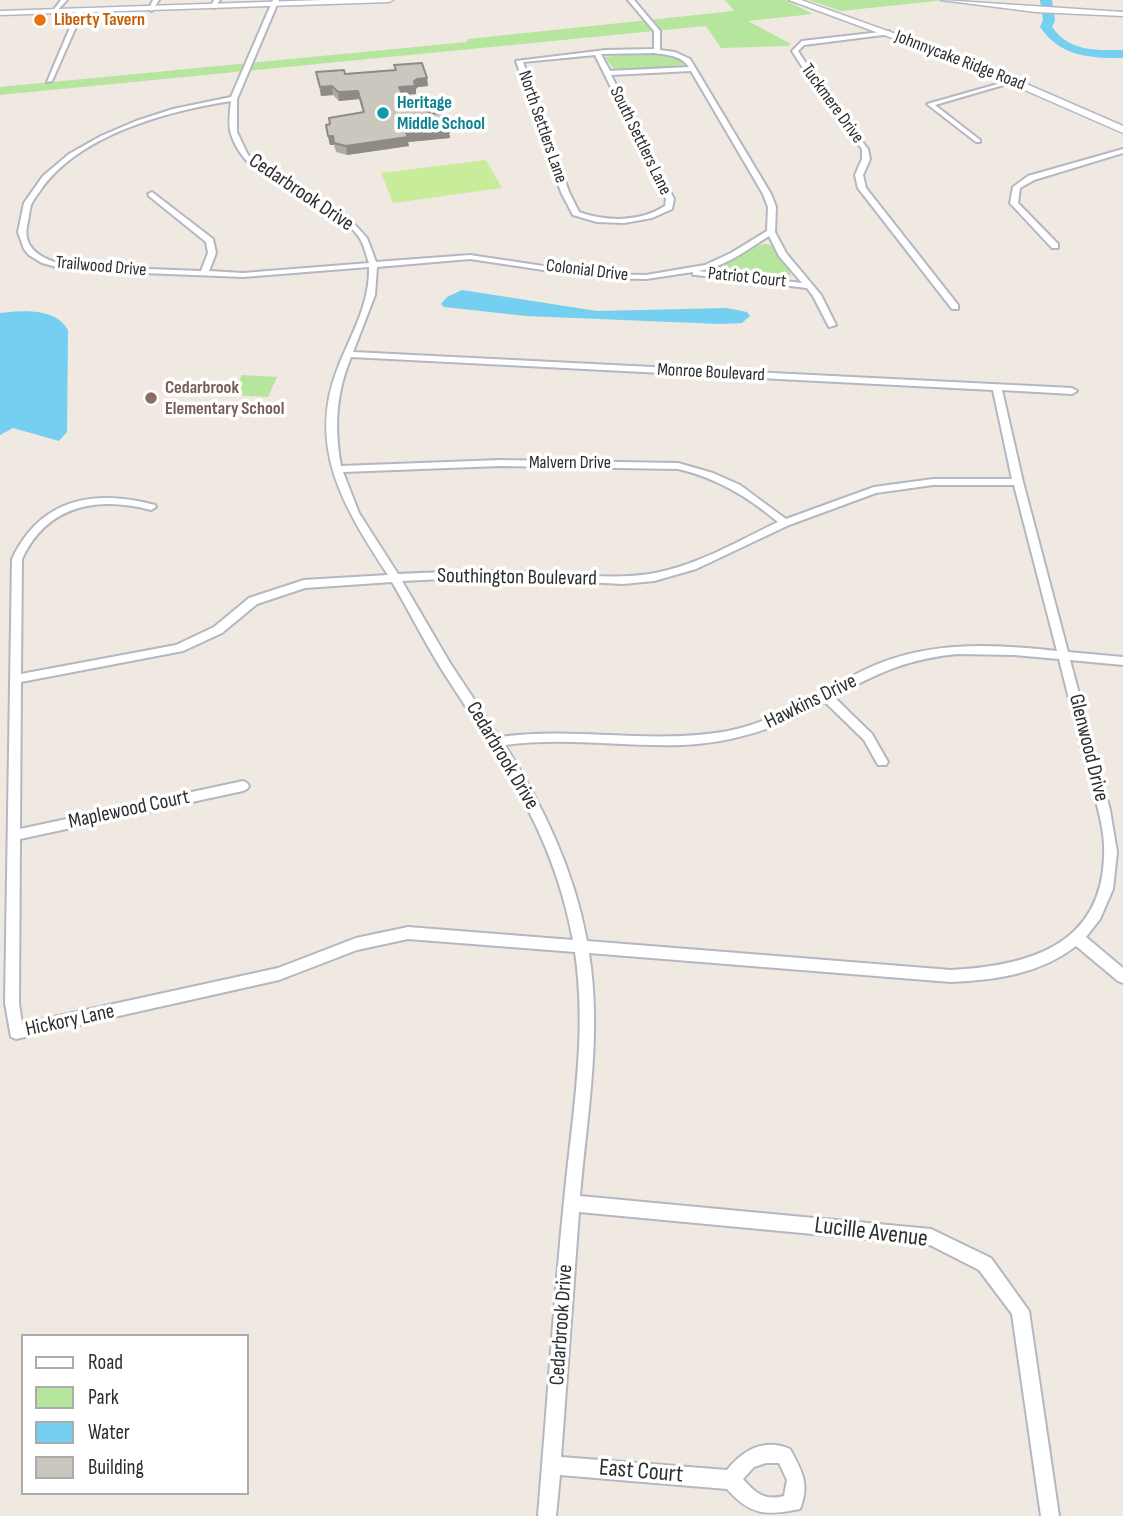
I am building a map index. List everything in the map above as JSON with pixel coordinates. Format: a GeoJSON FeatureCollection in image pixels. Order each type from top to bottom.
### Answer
{"type":"FeatureCollection","features":[{"type":"Feature","properties":{"kind":"main road","name":"Johnnycake Ridge Road"},"geometry":{"type":"LineString","coordinates":[[793,0],[1014,81],[1123,130]]}},
{"type":"Feature","properties":{"kind":"street"},"geometry":{"type":"LineString","coordinates":[[54,11],[64,0]]}},
{"type":"Feature","properties":{"kind":"street"},"geometry":{"type":"LineString","coordinates":[[152,9],[156,0]]}},
{"type":"Feature","properties":{"kind":"street"},"geometry":{"type":"LineString","coordinates":[[0,13],[152,9],[216,3],[389,0]]}},
{"type":"Feature","properties":{"kind":"street"},"geometry":{"type":"LineString","coordinates":[[631,0],[654,27],[658,35],[657,50],[681,56],[692,69],[767,194],[772,207],[771,232]]}},
{"type":"Feature","properties":{"kind":"street"},"geometry":{"type":"LineString","coordinates":[[638,0],[639,11]]}},
{"type":"Feature","properties":{"kind":"street"},"geometry":{"type":"LineString","coordinates":[[945,0],[1057,12],[1123,14]]}},
{"type":"Feature","properties":{"kind":"street"},"geometry":{"type":"LineString","coordinates":[[233,99],[275,2]]}},
{"type":"Feature","properties":{"kind":"street"},"geometry":{"type":"LineString","coordinates":[[49,81],[80,11]]}},
{"type":"Feature","properties":{"kind":"street","name":"Tuckmere Drive"},"geometry":{"type":"LineString","coordinates":[[889,33],[802,43],[794,51],[832,109],[866,149],[866,159],[859,175],[862,188],[955,307]]}},
{"type":"Feature","properties":{"kind":"street","name":"North Settlers Lane"},"geometry":{"type":"LineString","coordinates":[[607,219],[583,217],[571,206],[519,61],[657,50]]}},
{"type":"Feature","properties":{"kind":"street","name":"South Settlers Lane"},"geometry":{"type":"LineString","coordinates":[[598,54],[670,199],[669,207],[663,213],[607,219]]}},
{"type":"Feature","properties":{"kind":"street"},"geometry":{"type":"LineString","coordinates":[[608,73],[692,69]]}},
{"type":"Feature","properties":{"kind":"street"},"geometry":{"type":"LineString","coordinates":[[978,141],[930,104],[1014,81]]}},
{"type":"Feature","properties":{"kind":"street","name":"Cedarbrook Drive"},"geometry":{"type":"LineString","coordinates":[[233,99],[230,122],[233,136],[246,157],[286,187],[351,223],[367,244],[373,263],[373,287],[334,395],[332,442],[345,498],[360,528],[396,580],[418,622],[542,821],[558,856],[572,901],[580,946],[587,1053],[547,1516]]}},
{"type":"Feature","properties":{"kind":"street","name":"Trailwood Drive"},"geometry":{"type":"LineString","coordinates":[[233,99],[154,116],[91,144],[46,178],[32,197],[23,216],[22,235],[29,252],[49,264],[68,268],[204,274],[243,275],[373,263]]}},
{"type":"Feature","properties":{"kind":"street"},"geometry":{"type":"LineString","coordinates":[[1055,246],[1014,203],[1017,187],[1031,178],[1123,151]]}},
{"type":"Feature","properties":{"kind":"street"},"geometry":{"type":"LineString","coordinates":[[152,194],[210,241],[212,253],[204,274]]}},
{"type":"Feature","properties":{"kind":"street","name":"Colonial Drive"},"geometry":{"type":"LineString","coordinates":[[373,263],[470,257],[597,276],[640,277],[683,272],[734,255],[771,232]]}},
{"type":"Feature","properties":{"kind":"street","name":"Patriot Court"},"geometry":{"type":"LineString","coordinates":[[771,232],[782,254],[811,286],[832,325]]}},
{"type":"Feature","properties":{"kind":"street","name":"Patriot Court"},"geometry":{"type":"LineString","coordinates":[[683,272],[811,286]]}},
{"type":"Feature","properties":{"kind":"street","name":"Monroe Boulevard"},"geometry":{"type":"LineString","coordinates":[[349,354],[1072,391]]}},
{"type":"Feature","properties":{"kind":"street","name":"Glenwood Drive"},"geometry":{"type":"LineString","coordinates":[[580,946],[939,975],[985,976],[1015,970],[1049,958],[1078,939],[1103,901],[1111,858],[1104,810],[1018,482],[997,387]]}},
{"type":"Feature","properties":{"kind":"street","name":"Malvern Drive"},"geometry":{"type":"LineString","coordinates":[[337,469],[500,463],[678,466],[701,470],[738,486],[785,523]]}},
{"type":"Feature","properties":{"kind":"street","name":"Southington Boulevard"},"geometry":{"type":"LineString","coordinates":[[18,679],[179,648],[218,630],[253,601],[285,588],[331,581],[396,580],[443,575],[526,575],[623,580],[654,576],[710,560],[785,523],[874,490],[933,482],[1018,482]]}},
{"type":"Feature","properties":{"kind":"street","name":"Hickory Lane"},"geometry":{"type":"LineString","coordinates":[[151,507],[114,499],[79,504],[45,519],[31,532],[17,559],[18,679],[12,1003],[16,1032],[279,974],[382,937],[435,934],[580,946]]}},
{"type":"Feature","properties":{"kind":"street","name":"Hawkins Drive"},"geometry":{"type":"LineString","coordinates":[[495,742],[527,736],[711,738],[783,719],[889,663],[932,653],[983,651],[1123,661]]}},
{"type":"Feature","properties":{"kind":"street"},"geometry":{"type":"LineString","coordinates":[[825,695],[869,737],[882,762]]}},
{"type":"Feature","properties":{"kind":"street","name":"Maplewood Court"},"geometry":{"type":"LineString","coordinates":[[16,835],[243,786]]}},
{"type":"Feature","properties":{"kind":"street"},"geometry":{"type":"LineString","coordinates":[[1078,939],[1123,977]]}},
{"type":"Feature","properties":{"kind":"street","name":"Lucille Avenue"},"geometry":{"type":"LineString","coordinates":[[572,1203],[931,1237],[985,1264],[1020,1311],[1050,1516]]}},
{"type":"Feature","properties":{"kind":"street","name":"East Court"},"geometry":{"type":"LineString","coordinates":[[551,1465],[731,1480]]}},
{"type":"Feature","properties":{"kind":"green space"},"geometry":{"type":"Polygon","coordinates":[[[725,0],[785,0],[813,14],[748,21],[791,44],[788,46],[721,48],[706,26],[0,95],[0,87],[467,42],[468,39],[734,11],[725,0]]]}},
{"type":"Feature","properties":{"kind":"green space"},"geometry":{"type":"Polygon","coordinates":[[[809,0],[945,0],[841,11],[809,0]]]}},
{"type":"Feature","properties":{"kind":"green space"},"geometry":{"type":"Polygon","coordinates":[[[651,52],[674,56],[685,65],[615,71],[605,57],[651,52]]]}},
{"type":"Feature","properties":{"kind":"green space"},"geometry":{"type":"Polygon","coordinates":[[[486,160],[502,188],[393,203],[381,173],[486,160]]]}},
{"type":"Feature","properties":{"kind":"green space"},"geometry":{"type":"Polygon","coordinates":[[[758,245],[773,246],[791,274],[790,277],[784,279],[719,269],[721,265],[758,245]]]}},
{"type":"Feature","properties":{"kind":"green space"},"geometry":{"type":"Polygon","coordinates":[[[242,375],[277,377],[268,397],[232,395],[242,375]]]}},
{"type":"Feature","properties":{"kind":"water"},"geometry":{"type":"Polygon","coordinates":[[[462,290],[597,311],[726,308],[747,312],[750,316],[742,323],[720,324],[526,316],[444,307],[441,304],[447,297],[462,290]]]}},
{"type":"Feature","properties":{"kind":"water"},"geometry":{"type":"Polygon","coordinates":[[[28,311],[47,314],[63,323],[68,330],[67,432],[59,441],[13,428],[0,435],[0,313],[28,311]]]}},
{"type":"Feature","properties":{"kind":"building","name":"Heritage Middle School"},"geometry":{"type":"Polygon","coordinates":[[[422,63],[427,78],[414,81],[415,86],[399,87],[407,108],[423,107],[431,114],[442,113],[449,129],[406,133],[408,137],[346,146],[334,143],[333,136],[328,136],[326,125],[330,124],[329,118],[364,112],[358,91],[338,92],[332,86],[320,87],[316,72],[344,70],[345,74],[396,70],[394,65],[422,63]]]}},
{"type":"Feature","properties":{"kind":"waterway"},"geometry":{"type":"LineString","coordinates":[[1046,0],[1049,20],[1046,27],[1061,44],[1079,52],[1123,54]]}},
{"type":"Feature","properties":{"kind":"place","name":"Liberty Tavern"},"geometry":{"type":"Point","coordinates":[40,20]}},
{"type":"Feature","properties":{"kind":"place","name":"Heritage Middle School"},"geometry":{"type":"Point","coordinates":[383,113]}},
{"type":"Feature","properties":{"kind":"place","name":"Cedarbrook Elementary School"},"geometry":{"type":"Point","coordinates":[151,398]}}]}
